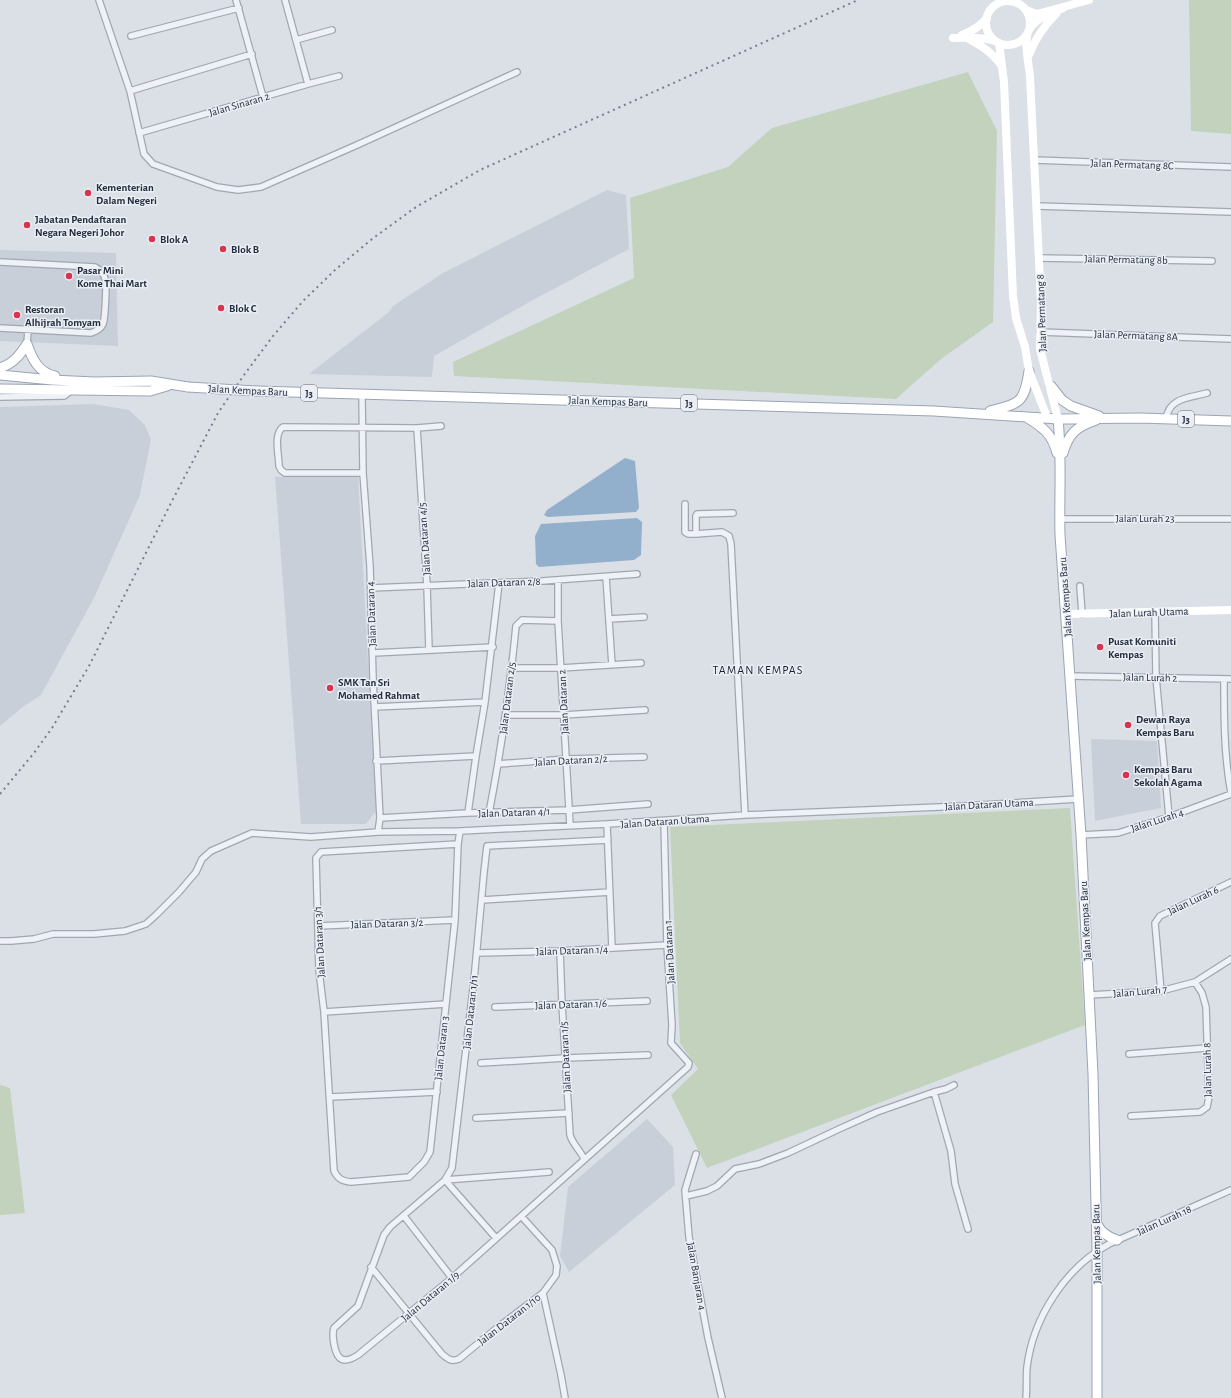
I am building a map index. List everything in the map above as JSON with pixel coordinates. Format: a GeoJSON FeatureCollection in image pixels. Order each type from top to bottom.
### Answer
{"type":"FeatureCollection","features":[{"type":"Feature","properties":{"kind":"main road"},"geometry":{"type":"LineString","coordinates":[[0,368],[7,365],[18,356],[27,344],[35,362],[45,373],[53,376],[94,382]]}},
{"type":"Feature","properties":{"kind":"main road"},"geometry":{"type":"LineString","coordinates":[[981,413],[1014,405],[1026,392],[1029,371]]}},
{"type":"Feature","properties":{"kind":"main road","name":"Jalan Kempas Baru"},"geometry":{"type":"LineString","coordinates":[[0,375],[94,382],[151,381],[188,387],[362,395],[728,404],[981,413],[1058,419],[1104,418],[1231,421]]}},
{"type":"Feature","properties":{"kind":"main road","name":"Jalan Kempas Baru"},"geometry":{"type":"LineString","coordinates":[[0,389],[150,391],[170,385]]}},
{"type":"Feature","properties":{"kind":"main road"},"geometry":{"type":"LineString","coordinates":[[1051,386],[1062,400],[1071,406],[1104,418]]}},
{"type":"Feature","properties":{"kind":"main road"},"geometry":{"type":"LineString","coordinates":[[1023,416],[1036,423],[1049,434],[1055,444],[1060,466]]}},
{"type":"Feature","properties":{"kind":"main road","name":"Jalan Kempas Baru"},"geometry":{"type":"LineString","coordinates":[[1046,417],[1060,444]]}},
{"type":"Feature","properties":{"kind":"main road"},"geometry":{"type":"LineString","coordinates":[[1060,466],[1070,435],[1084,425],[1104,418]]}},
{"type":"Feature","properties":{"kind":"main road","name":"Jalan Kempas Baru"},"geometry":{"type":"LineString","coordinates":[[1058,419],[1060,444],[1060,519],[1081,835],[1093,1074],[1097,1250],[1097,1398]]}},
{"type":"Feature","properties":{"kind":"main road"},"geometry":{"type":"LineString","coordinates":[[1096,1223],[1103,1233],[1108,1237],[1117,1240]]}},
{"type":"Feature","properties":{"kind":"street"},"geometry":{"type":"LineString","coordinates":[[99,0],[130,91],[138,133],[144,154],[153,164],[217,187],[238,190],[262,187],[517,72]]}},
{"type":"Feature","properties":{"kind":"street"},"geometry":{"type":"LineString","coordinates":[[236,0],[263,97]]}},
{"type":"Feature","properties":{"kind":"street"},"geometry":{"type":"LineString","coordinates":[[285,0],[308,84]]}},
{"type":"Feature","properties":{"kind":"street"},"geometry":{"type":"LineString","coordinates":[[1063,8],[1035,23],[1022,40],[1017,43],[1005,45],[986,38],[953,38],[973,31],[982,25],[994,6],[1007,0],[1024,6],[1037,14],[1089,0]]}},
{"type":"Feature","properties":{"kind":"street"},"geometry":{"type":"LineString","coordinates":[[1024,6],[1029,16],[1029,30]]}},
{"type":"Feature","properties":{"kind":"street"},"geometry":{"type":"LineString","coordinates":[[132,36],[239,8]]}},
{"type":"Feature","properties":{"kind":"street"},"geometry":{"type":"LineString","coordinates":[[1028,57],[1042,28],[1063,8]]}},
{"type":"Feature","properties":{"kind":"street"},"geometry":{"type":"LineString","coordinates":[[987,18],[988,31],[997,42],[1004,82],[1013,296],[1016,318],[1025,347],[1029,371],[1046,417]]}},
{"type":"Feature","properties":{"kind":"street"},"geometry":{"type":"LineString","coordinates":[[296,40],[332,30]]}},
{"type":"Feature","properties":{"kind":"street","name":"Jalan Permatang 8"},"geometry":{"type":"LineString","coordinates":[[1029,30],[1026,40],[1041,302],[1040,349],[1046,374],[1051,386],[1058,419]]}},
{"type":"Feature","properties":{"kind":"street"},"geometry":{"type":"LineString","coordinates":[[965,37],[984,46],[995,56],[1002,67]]}},
{"type":"Feature","properties":{"kind":"street"},"geometry":{"type":"LineString","coordinates":[[130,91],[252,54]]}},
{"type":"Feature","properties":{"kind":"street","name":"Jalan Sinaran 2"},"geometry":{"type":"LineString","coordinates":[[138,133],[339,76]]}},
{"type":"Feature","properties":{"kind":"street","name":"Jalan Permatang 8C"},"geometry":{"type":"LineString","coordinates":[[1034,160],[1231,167]]}},
{"type":"Feature","properties":{"kind":"street"},"geometry":{"type":"LineString","coordinates":[[1036,206],[1231,212]]}},
{"type":"Feature","properties":{"kind":"street","name":"Jalan Permatang 8b"},"geometry":{"type":"LineString","coordinates":[[1039,258],[1212,261]]}},
{"type":"Feature","properties":{"kind":"street"},"geometry":{"type":"LineString","coordinates":[[0,262],[95,267],[101,271],[105,279],[103,325],[98,330],[91,333],[0,328]]}},
{"type":"Feature","properties":{"kind":"street"},"geometry":{"type":"LineString","coordinates":[[27,344],[28,330]]}},
{"type":"Feature","properties":{"kind":"street","name":"Jalan Permatang 8A"},"geometry":{"type":"LineString","coordinates":[[1040,332],[1231,339]]}},
{"type":"Feature","properties":{"kind":"street","name":"Jalan Kempas Baru"},"geometry":{"type":"LineString","coordinates":[[0,397],[64,396],[73,390]]}},
{"type":"Feature","properties":{"kind":"street"},"geometry":{"type":"LineString","coordinates":[[1166,419],[1167,411],[1174,402],[1207,393]]}},
{"type":"Feature","properties":{"kind":"street","name":"Jalan Dataran 4"},"geometry":{"type":"LineString","coordinates":[[362,395],[363,473],[371,588],[376,761],[380,818],[378,832]]}},
{"type":"Feature","properties":{"kind":"street"},"geometry":{"type":"LineString","coordinates":[[363,473],[285,473],[281,470],[280,466],[278,446],[280,429],[284,427],[417,428],[441,426]]}},
{"type":"Feature","properties":{"kind":"street","name":"Jalan Dataran 4/5"},"geometry":{"type":"LineString","coordinates":[[417,428],[427,586],[429,650]]}},
{"type":"Feature","properties":{"kind":"street"},"geometry":{"type":"LineString","coordinates":[[685,504],[685,532],[688,534],[722,532],[729,536],[731,544],[745,815]]}},
{"type":"Feature","properties":{"kind":"street"},"geometry":{"type":"LineString","coordinates":[[696,534],[697,514],[733,514]]}},
{"type":"Feature","properties":{"kind":"street","name":"Jalan Lurah 23"},"geometry":{"type":"LineString","coordinates":[[1060,519],[1231,519]]}},
{"type":"Feature","properties":{"kind":"street","name":"Jalan Dataran 2/8"},"geometry":{"type":"LineString","coordinates":[[371,588],[558,580],[637,574]]}},
{"type":"Feature","properties":{"kind":"street"},"geometry":{"type":"LineString","coordinates":[[606,577],[612,665]]}},
{"type":"Feature","properties":{"kind":"street","name":"Jalan Dataran 2"},"geometry":{"type":"LineString","coordinates":[[558,580],[558,621],[570,825]]}},
{"type":"Feature","properties":{"kind":"street"},"geometry":{"type":"LineString","coordinates":[[468,813],[493,647],[499,583]]}},
{"type":"Feature","properties":{"kind":"street"},"geometry":{"type":"LineString","coordinates":[[1080,586],[1082,614]]}},
{"type":"Feature","properties":{"kind":"street","name":"Jalan Lurah Utama"},"geometry":{"type":"LineString","coordinates":[[1066,614],[1231,610]]}},
{"type":"Feature","properties":{"kind":"street"},"geometry":{"type":"LineString","coordinates":[[1155,612],[1156,677],[1169,817]]}},
{"type":"Feature","properties":{"kind":"street"},"geometry":{"type":"LineString","coordinates":[[609,619],[644,617]]}},
{"type":"Feature","properties":{"kind":"street","name":"Jalan Dataran 2/5"},"geometry":{"type":"LineString","coordinates":[[489,813],[506,716],[516,626],[522,620],[558,621]]}},
{"type":"Feature","properties":{"kind":"street"},"geometry":{"type":"LineString","coordinates":[[373,653],[493,647]]}},
{"type":"Feature","properties":{"kind":"street"},"geometry":{"type":"LineString","coordinates":[[512,668],[561,668],[642,663]]}},
{"type":"Feature","properties":{"kind":"street","name":"Jalan Lurah 2"},"geometry":{"type":"LineString","coordinates":[[1070,676],[1231,679]]}},
{"type":"Feature","properties":{"kind":"street"},"geometry":{"type":"LineString","coordinates":[[1224,679],[1226,769],[1231,794]]}},
{"type":"Feature","properties":{"kind":"street"},"geometry":{"type":"LineString","coordinates":[[375,707],[485,702]]}},
{"type":"Feature","properties":{"kind":"street"},"geometry":{"type":"LineString","coordinates":[[506,716],[563,716],[645,710]]}},
{"type":"Feature","properties":{"kind":"street"},"geometry":{"type":"LineString","coordinates":[[376,761],[476,756]]}},
{"type":"Feature","properties":{"kind":"street","name":"Jalan Dataran 2/2"},"geometry":{"type":"LineString","coordinates":[[498,764],[567,759],[644,757]]}},
{"type":"Feature","properties":{"kind":"street","name":"Jalan Lurah 4"},"geometry":{"type":"LineString","coordinates":[[1081,835],[1118,832],[1169,817],[1231,794]]}},
{"type":"Feature","properties":{"kind":"street","name":"Jalan Dataran Utama"},"geometry":{"type":"LineString","coordinates":[[0,941],[34,939],[53,934],[94,934],[125,930],[146,924],[179,892],[196,872],[202,859],[211,851],[252,832],[311,837],[378,832],[460,831],[664,821],[745,815],[1078,799]]}},
{"type":"Feature","properties":{"kind":"street","name":"Jalan Dataran 4/1"},"geometry":{"type":"LineString","coordinates":[[380,818],[468,813],[568,810],[648,804]]}},
{"type":"Feature","properties":{"kind":"street","name":"Jalan Dataran 1"},"geometry":{"type":"LineString","coordinates":[[664,821],[667,945],[672,1025],[671,1043],[688,1063],[688,1067],[681,1074]]}},
{"type":"Feature","properties":{"kind":"street"},"geometry":{"type":"LineString","coordinates":[[607,824],[612,948]]}},
{"type":"Feature","properties":{"kind":"street","name":"Jalan Dataran 3"},"geometry":{"type":"LineString","coordinates":[[334,1171],[337,1177],[343,1181],[351,1182],[409,1176],[424,1162],[430,1152],[455,920],[458,844],[460,831]]}},
{"type":"Feature","properties":{"kind":"street","name":"Jalan Dataran 1/11"},"geometry":{"type":"LineString","coordinates":[[445,1180],[452,1168],[488,846],[608,840]]}},
{"type":"Feature","properties":{"kind":"street","name":"Jalan Dataran 3/1"},"geometry":{"type":"LineString","coordinates":[[334,1171],[324,1012],[319,970],[316,858],[321,852],[458,844]]}},
{"type":"Feature","properties":{"kind":"street","name":"Jalan Lurah 6"},"geometry":{"type":"LineString","coordinates":[[1161,991],[1155,923],[1156,920],[1160,916],[1231,882]]}},
{"type":"Feature","properties":{"kind":"street"},"geometry":{"type":"LineString","coordinates":[[482,900],[610,892]]}},
{"type":"Feature","properties":{"kind":"street","name":"Jalan Dataran 3/2"},"geometry":{"type":"LineString","coordinates":[[318,926],[455,920]]}},
{"type":"Feature","properties":{"kind":"street","name":"Jalan Dataran 1/4"},"geometry":{"type":"LineString","coordinates":[[477,953],[560,951],[667,945]]}},
{"type":"Feature","properties":{"kind":"street","name":"Jalan Dataran 1/5"},"geometry":{"type":"LineString","coordinates":[[560,951],[570,1135],[584,1160]]}},
{"type":"Feature","properties":{"kind":"street","name":"Jalan Lurah 7"},"geometry":{"type":"LineString","coordinates":[[1089,995],[1161,991],[1195,982],[1231,959]]}},
{"type":"Feature","properties":{"kind":"street","name":"Jalan Lurah 8"},"geometry":{"type":"LineString","coordinates":[[1131,1116],[1200,1112],[1207,1107],[1209,1097],[1206,1007],[1202,993],[1195,982]]}},
{"type":"Feature","properties":{"kind":"street","name":"Jalan Dataran 1/6"},"geometry":{"type":"LineString","coordinates":[[495,1007],[647,1001]]}},
{"type":"Feature","properties":{"kind":"street"},"geometry":{"type":"LineString","coordinates":[[324,1012],[446,1004]]}},
{"type":"Feature","properties":{"kind":"street"},"geometry":{"type":"LineString","coordinates":[[1129,1054],[1207,1048]]}},
{"type":"Feature","properties":{"kind":"street"},"geometry":{"type":"LineString","coordinates":[[481,1063],[648,1055]]}},
{"type":"Feature","properties":{"kind":"street","name":"Jalan Dataran 1/9"},"geometry":{"type":"LineString","coordinates":[[445,1180],[390,1227],[384,1235],[371,1267],[358,1306],[334,1328],[332,1332],[336,1354],[339,1358],[344,1360],[351,1359],[358,1355],[409,1314],[522,1217],[681,1074]]}},
{"type":"Feature","properties":{"kind":"street"},"geometry":{"type":"LineString","coordinates":[[686,1196],[707,1191],[717,1186],[735,1169],[759,1164],[788,1154],[823,1136],[871,1115],[954,1085]]}},
{"type":"Feature","properties":{"kind":"street"},"geometry":{"type":"LineString","coordinates":[[330,1097],[437,1092]]}},
{"type":"Feature","properties":{"kind":"street"},"geometry":{"type":"LineString","coordinates":[[934,1092],[951,1151],[955,1184],[968,1230]]}},
{"type":"Feature","properties":{"kind":"street"},"geometry":{"type":"LineString","coordinates":[[476,1118],[569,1113]]}},
{"type":"Feature","properties":{"kind":"street","name":"Jalan Banjaran 4"},"geometry":{"type":"LineString","coordinates":[[696,1154],[685,1190],[689,1237],[708,1338],[722,1398]]}},
{"type":"Feature","properties":{"kind":"street"},"geometry":{"type":"LineString","coordinates":[[445,1180],[549,1172]]}},
{"type":"Feature","properties":{"kind":"street"},"geometry":{"type":"LineString","coordinates":[[445,1180],[496,1238]]}},
{"type":"Feature","properties":{"kind":"street","name":"Jalan Lurah 18"},"geometry":{"type":"LineString","coordinates":[[1026,1398],[1027,1368],[1033,1341],[1042,1316],[1063,1284],[1080,1265],[1097,1250],[1117,1240],[1231,1190]]}},
{"type":"Feature","properties":{"kind":"street"},"geometry":{"type":"LineString","coordinates":[[404,1216],[452,1278]]}},
{"type":"Feature","properties":{"kind":"street","name":"Jalan Dataran 1/10"},"geometry":{"type":"LineString","coordinates":[[409,1314],[442,1354],[448,1359],[454,1361],[459,1359],[543,1293],[556,1275],[556,1259],[552,1250],[522,1217]]}},
{"type":"Feature","properties":{"kind":"street"},"geometry":{"type":"LineString","coordinates":[[371,1267],[409,1314]]}},
{"type":"Feature","properties":{"kind":"street"},"geometry":{"type":"LineString","coordinates":[[543,1293],[565,1398]]}},
{"type":"Feature","properties":{"kind":"shaded area"},"geometry":{"type":"Polygon","coordinates":[[[607,190],[626,195],[629,249],[533,300],[434,356],[432,377],[309,374],[389,312],[393,306],[443,273],[607,190]]]}},
{"type":"Feature","properties":{"kind":"shaded area"},"geometry":{"type":"Polygon","coordinates":[[[0,250],[116,253],[118,346],[0,341],[0,250]]]}},
{"type":"Feature","properties":{"kind":"shaded area"},"geometry":{"type":"Polygon","coordinates":[[[93,404],[129,410],[145,425],[151,440],[140,495],[95,596],[41,695],[24,706],[0,726],[0,407],[93,404]]]}},
{"type":"Feature","properties":{"kind":"shaded area","name":"SMK Tan Sri Mohamed Rahmat"},"geometry":{"type":"Polygon","coordinates":[[[358,475],[376,811],[366,824],[301,824],[275,477],[358,475]]]}},
{"type":"Feature","properties":{"kind":"shaded area","name":"Kempas Baru Sekolah Agama"},"geometry":{"type":"Polygon","coordinates":[[[1091,739],[1157,741],[1161,808],[1095,821],[1091,739]]]}},
{"type":"Feature","properties":{"kind":"shaded area"},"geometry":{"type":"Polygon","coordinates":[[[647,1119],[673,1147],[675,1185],[569,1272],[560,1256],[568,1187],[647,1119]]]}},
{"type":"Feature","properties":{"kind":"green space"},"geometry":{"type":"Polygon","coordinates":[[[1189,0],[1231,0],[1231,134],[1191,131],[1189,0]]]}},
{"type":"Feature","properties":{"kind":"green space"},"geometry":{"type":"Polygon","coordinates":[[[968,72],[997,131],[993,322],[941,359],[896,399],[454,376],[453,362],[634,278],[630,198],[728,167],[772,128],[968,72]]]}},
{"type":"Feature","properties":{"kind":"green space"},"geometry":{"type":"Polygon","coordinates":[[[1070,808],[1085,1025],[707,1168],[671,1095],[698,1069],[680,1043],[670,827],[1070,808]]]}},
{"type":"Feature","properties":{"kind":"green space"},"geometry":{"type":"Polygon","coordinates":[[[0,1085],[10,1088],[25,1213],[0,1215],[0,1085]]]}},
{"type":"Feature","properties":{"kind":"water"},"geometry":{"type":"Polygon","coordinates":[[[625,458],[635,461],[639,508],[636,512],[548,517],[544,515],[547,510],[625,458]]]}},
{"type":"Feature","properties":{"kind":"water"},"geometry":{"type":"Polygon","coordinates":[[[637,518],[642,522],[641,555],[634,560],[539,567],[536,564],[535,536],[541,524],[637,518]]]}},
{"type":"Feature","properties":{"kind":"railway"},"geometry":{"type":"LineString","coordinates":[[0,794],[34,753],[52,728],[89,666],[218,413],[273,336],[303,301],[335,270],[372,239],[416,207],[480,170],[858,0]]}},
{"type":"Feature","properties":{"kind":"place","name":"Kementerian Dalam Negeri"},"geometry":{"type":"Point","coordinates":[88,193]}},
{"type":"Feature","properties":{"kind":"place","name":"Jabatan Pendaftaran Negara Negeri Johor"},"geometry":{"type":"Point","coordinates":[27,225]}},
{"type":"Feature","properties":{"kind":"place","name":"Blok A"},"geometry":{"type":"Point","coordinates":[152,239]}},
{"type":"Feature","properties":{"kind":"place","name":"Blok B"},"geometry":{"type":"Point","coordinates":[223,249]}},
{"type":"Feature","properties":{"kind":"place","name":"Pasar Mini Kome Thai Mart"},"geometry":{"type":"Point","coordinates":[69,276]}},
{"type":"Feature","properties":{"kind":"place","name":"Blok C"},"geometry":{"type":"Point","coordinates":[221,308]}},
{"type":"Feature","properties":{"kind":"place","name":"Restoran Alhijrah Tomyam"},"geometry":{"type":"Point","coordinates":[17,315]}},
{"type":"Feature","properties":{"kind":"place","name":"Pusat Komuniti Kempas"},"geometry":{"type":"Point","coordinates":[1100,647]}},
{"type":"Feature","properties":{"kind":"place","name":"SMK Tan Sri Mohamed Rahmat"},"geometry":{"type":"Point","coordinates":[330,688]}},
{"type":"Feature","properties":{"kind":"place","name":"Dewan Raya Kempas Baru"},"geometry":{"type":"Point","coordinates":[1128,725]}},
{"type":"Feature","properties":{"kind":"place","name":"Kempas Baru Sekolah Agama"},"geometry":{"type":"Point","coordinates":[1126,775]}},
{"type":"Feature","properties":{"kind":"district","name":"TAMAN KEMPAS"},"geometry":{"type":"Point","coordinates":[758,670]}}]}
